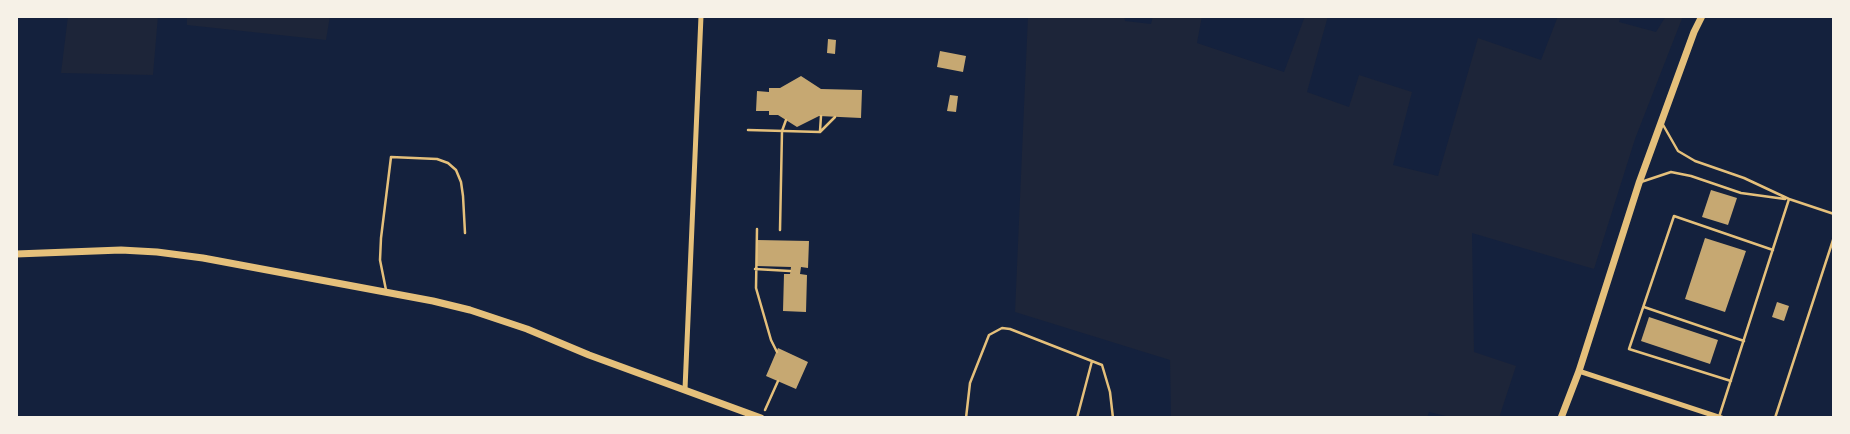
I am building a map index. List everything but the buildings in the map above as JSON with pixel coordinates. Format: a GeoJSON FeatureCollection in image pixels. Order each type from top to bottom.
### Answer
{"type":"FeatureCollection","features":[{"type":"Feature","properties":{"kind":"street"},"geometry":{"type":"LineString","coordinates":[[685,389],[701,16]]}},
{"type":"Feature","properties":{"kind":"street"},"geometry":{"type":"LineString","coordinates":[[1561,418],[1579,371],[1639,183],[1694,32],[1702,16]]}},
{"type":"Feature","properties":{"kind":"street"},"geometry":{"type":"LineString","coordinates":[[16,254],[111,250],[157,252],[203,258],[386,292],[470,310],[527,329],[597,358],[760,418]]}},
{"type":"Feature","properties":{"kind":"street"},"geometry":{"type":"LineString","coordinates":[[1579,371],[1720,417]]}},
{"type":"Feature","properties":{"kind":"lane"},"geometry":{"type":"LineString","coordinates":[[1661,122],[1678,151],[1695,161],[1744,178],[1789,199],[1834,214]]}},
{"type":"Feature","properties":{"kind":"lane"},"geometry":{"type":"LineString","coordinates":[[386,292],[380,260],[391,157],[448,162],[456,170],[464,196],[465,233]]}},
{"type":"Feature","properties":{"kind":"lane"},"geometry":{"type":"LineString","coordinates":[[1639,183],[1671,172],[1691,176],[1741,193],[1789,199]]}},
{"type":"Feature","properties":{"kind":"lane"},"geometry":{"type":"LineString","coordinates":[[1720,417],[1789,199]]}},
{"type":"Feature","properties":{"kind":"lane"},"geometry":{"type":"LineString","coordinates":[[1731,382],[1628,349],[1674,216],[1773,250]]}},
{"type":"Feature","properties":{"kind":"lane"},"geometry":{"type":"LineString","coordinates":[[1775,418],[1834,237]]}},
{"type":"Feature","properties":{"kind":"lane"},"geometry":{"type":"LineString","coordinates":[[1644,307],[1744,341]]}},
{"type":"Feature","properties":{"kind":"lane"},"geometry":{"type":"LineString","coordinates":[[966,418],[970,383],[989,335],[1002,328],[1010,329],[1102,365],[1110,392],[1113,418]]}},
{"type":"Feature","properties":{"kind":"lane"},"geometry":{"type":"LineString","coordinates":[[1077,418],[1092,361]]}},
{"type":"Feature","properties":{"kind":"path"},"geometry":{"type":"LineString","coordinates":[[820,132],[822,116]]}},
{"type":"Feature","properties":{"kind":"path"},"geometry":{"type":"LineString","coordinates":[[748,130],[820,132],[836,117]]}},
{"type":"Feature","properties":{"kind":"path"},"geometry":{"type":"LineString","coordinates":[[780,230],[782,131],[786,120]]}},
{"type":"Feature","properties":{"kind":"path"},"geometry":{"type":"LineString","coordinates":[[757,229],[756,288],[767,329],[777,352]]}},
{"type":"Feature","properties":{"kind":"path"},"geometry":{"type":"LineString","coordinates":[[755,269],[790,271]]}},
{"type":"Feature","properties":{"kind":"path"},"geometry":{"type":"LineString","coordinates":[[764,410],[778,381]]}},
{"type":"Feature","properties":{"kind":"shaded area"},"geometry":{"type":"Polygon","coordinates":[[[68,16],[158,16],[153,75],[61,73],[68,16]]]}},
{"type":"Feature","properties":{"kind":"shaded area"},"geometry":{"type":"Polygon","coordinates":[[[187,16],[330,16],[326,40],[187,25],[187,16]]]}},
{"type":"Feature","properties":{"kind":"shaded area"},"geometry":{"type":"Polygon","coordinates":[[[1028,16],[1124,16],[1125,21],[1151,24],[1153,16],[1202,16],[1197,43],[1284,72],[1305,16],[1328,16],[1307,92],[1349,107],[1359,75],[1412,92],[1393,165],[1438,176],[1478,38],[1541,60],[1558,16],[1621,16],[1619,22],[1656,32],[1666,16],[1683,16],[1635,139],[1594,269],[1472,233],[1474,352],[1516,366],[1499,418],[1454,418],[1429,412],[1427,418],[1171,418],[1170,360],[1015,312],[1028,16]]]}}]}
